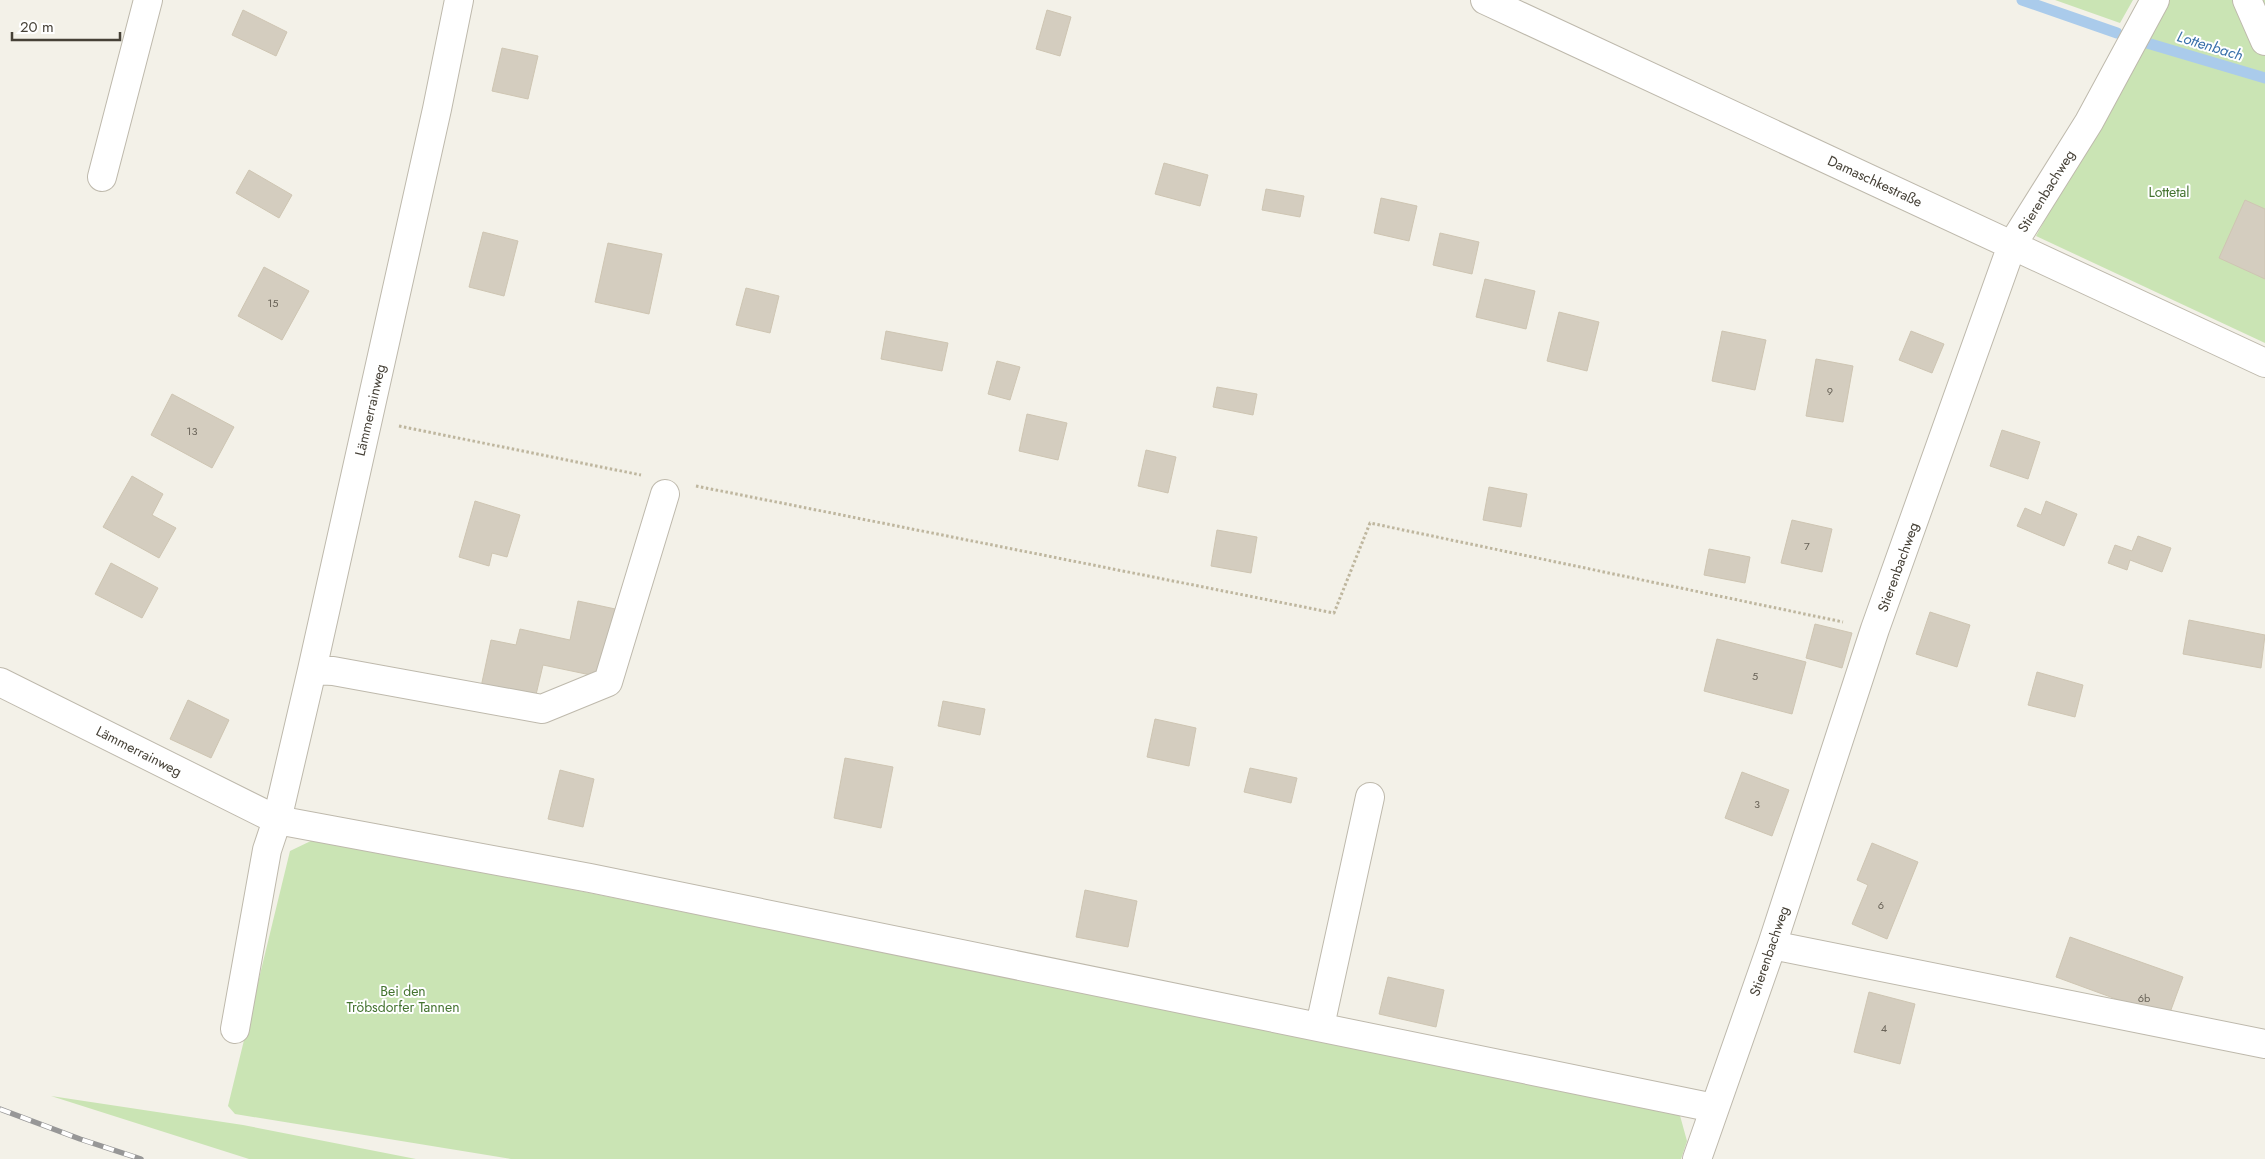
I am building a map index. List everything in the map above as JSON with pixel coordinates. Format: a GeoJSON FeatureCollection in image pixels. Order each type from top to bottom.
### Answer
{"type":"FeatureCollection","features":[{"type":"Feature","properties":{"kind":"street"},"geometry":{"type":"LineString","coordinates":[[102,177],[148,0]]}},
{"type":"Feature","properties":{"kind":"street","name":"Lämmerrainweg"},"geometry":{"type":"LineString","coordinates":[[235,1029],[267,850],[277,820],[312,670],[437,109],[459,0]]}},
{"type":"Feature","properties":{"kind":"street","name":"Damaschkestraße"},"geometry":{"type":"LineString","coordinates":[[1485,0],[2265,363]]}},
{"type":"Feature","properties":{"kind":"street","name":"Stierenbachweg"},"geometry":{"type":"LineString","coordinates":[[1697,1159],[1772,945],[1876,629],[2012,245],[2089,122],[2155,0]]}},
{"type":"Feature","properties":{"kind":"street"},"geometry":{"type":"LineString","coordinates":[[2247,0],[2265,40]]}},
{"type":"Feature","properties":{"kind":"street"},"geometry":{"type":"LineString","coordinates":[[312,670],[333,671],[542,709],[608,682],[658,485]]}},
{"type":"Feature","properties":{"kind":"street","name":"Lämmerrainweg"},"geometry":{"type":"LineString","coordinates":[[0,682],[277,820]]}},
{"type":"Feature","properties":{"kind":"street"},"geometry":{"type":"LineString","coordinates":[[1320,1026],[1370,797]]}},
{"type":"Feature","properties":{"kind":"street"},"geometry":{"type":"LineString","coordinates":[[277,820],[590,878],[1714,1108]]}},
{"type":"Feature","properties":{"kind":"street"},"geometry":{"type":"LineString","coordinates":[[1772,945],[2265,1044]]}},
{"type":"Feature","properties":{"kind":"path"},"geometry":{"type":"LineString","coordinates":[[368,420],[658,485]]}},
{"type":"Feature","properties":{"kind":"path"},"geometry":{"type":"LineString","coordinates":[[690,484],[1334,613],[1370,523],[1876,629]]}},
{"type":"Feature","properties":{"kind":"green space"},"geometry":{"type":"Polygon","coordinates":[[[2055,0],[2133,0],[2120,23],[2055,0]]]}},
{"type":"Feature","properties":{"kind":"green space","name":"Lottetal"},"geometry":{"type":"Polygon","coordinates":[[[2166,0],[2265,0],[2265,343],[2036,236],[2166,0]]]}},
{"type":"Feature","properties":{"kind":"green space","name":"Bei den Tröbsdorfer Tannen"},"geometry":{"type":"Polygon","coordinates":[[[317,838],[1679,1112],[1687,1141],[1681,1159],[511,1159],[235,1114],[228,1106],[290,851],[317,838]]]}},
{"type":"Feature","properties":{"kind":"green space"},"geometry":{"type":"Polygon","coordinates":[[[51,1096],[243,1125],[416,1159],[249,1159],[51,1096]]]}},
{"type":"Feature","properties":{"kind":"building"},"geometry":{"type":"Polygon","coordinates":[[[243,10],[287,32],[276,56],[232,35],[243,10]]]}},
{"type":"Feature","properties":{"kind":"building"},"geometry":{"type":"Polygon","coordinates":[[[1047,10],[1071,17],[1060,56],[1036,49],[1047,10]]]}},
{"type":"Feature","properties":{"kind":"building"},"geometry":{"type":"Polygon","coordinates":[[[502,48],[538,56],[528,99],[492,91],[502,48]]]}},
{"type":"Feature","properties":{"kind":"building"},"geometry":{"type":"Polygon","coordinates":[[[1164,163],[1208,175],[1200,206],[1155,194],[1164,163]]]}},
{"type":"Feature","properties":{"kind":"building"},"geometry":{"type":"Polygon","coordinates":[[[249,170],[292,195],[279,218],[236,193],[249,170]]]}},
{"type":"Feature","properties":{"kind":"building"},"geometry":{"type":"Polygon","coordinates":[[[1266,189],[1304,196],[1300,217],[1262,210],[1266,189]]]}},
{"type":"Feature","properties":{"kind":"building"},"geometry":{"type":"Polygon","coordinates":[[[1381,198],[1417,206],[1409,241],[1374,233],[1381,198]]]}},
{"type":"Feature","properties":{"kind":"building"},"geometry":{"type":"Polygon","coordinates":[[[2245,200],[2265,209],[2265,279],[2219,258],[2245,200]]]}},
{"type":"Feature","properties":{"kind":"building"},"geometry":{"type":"Polygon","coordinates":[[[483,232],[518,241],[504,296],[469,287],[483,232]]]}},
{"type":"Feature","properties":{"kind":"building"},"geometry":{"type":"Polygon","coordinates":[[[1440,233],[1479,242],[1472,274],[1433,265],[1440,233]]]}},
{"type":"Feature","properties":{"kind":"building"},"geometry":{"type":"Polygon","coordinates":[[[608,243],[662,254],[649,314],[595,302],[608,243]]]}},
{"type":"Feature","properties":{"kind":"building"},"geometry":{"type":"Polygon","coordinates":[[[264,267],[309,291],[282,340],[238,316],[264,267]]]}},
{"type":"Feature","properties":{"kind":"building"},"geometry":{"type":"Polygon","coordinates":[[[1485,279],[1535,291],[1526,329],[1476,317],[1485,279]]]}},
{"type":"Feature","properties":{"kind":"building"},"geometry":{"type":"Polygon","coordinates":[[[746,288],[779,296],[770,333],[736,325],[746,288]]]}},
{"type":"Feature","properties":{"kind":"building"},"geometry":{"type":"Polygon","coordinates":[[[1559,312],[1599,322],[1587,371],[1547,361],[1559,312]]]}},
{"type":"Feature","properties":{"kind":"building"},"geometry":{"type":"Polygon","coordinates":[[[886,331],[948,343],[942,371],[881,359],[886,331]]]}},
{"type":"Feature","properties":{"kind":"building"},"geometry":{"type":"Polygon","coordinates":[[[1722,331],[1766,340],[1755,390],[1712,381],[1722,331]]]}},
{"type":"Feature","properties":{"kind":"building"},"geometry":{"type":"Polygon","coordinates":[[[1911,331],[1944,344],[1932,373],[1899,360],[1911,331]]]}},
{"type":"Feature","properties":{"kind":"building"},"geometry":{"type":"Polygon","coordinates":[[[1816,359],[1853,366],[1843,422],[1806,416],[1816,359]]]}},
{"type":"Feature","properties":{"kind":"building"},"geometry":{"type":"Polygon","coordinates":[[[997,361],[1020,367],[1010,400],[988,394],[997,361]]]}},
{"type":"Feature","properties":{"kind":"building"},"geometry":{"type":"Polygon","coordinates":[[[1217,387],[1257,394],[1253,415],[1213,407],[1217,387]]]}},
{"type":"Feature","properties":{"kind":"building"},"geometry":{"type":"Polygon","coordinates":[[[172,394],[234,427],[212,468],[151,435],[172,394]]]}},
{"type":"Feature","properties":{"kind":"building"},"geometry":{"type":"Polygon","coordinates":[[[1027,414],[1067,423],[1058,460],[1019,451],[1027,414]]]}},
{"type":"Feature","properties":{"kind":"building"},"geometry":{"type":"Polygon","coordinates":[[[2002,430],[2040,442],[2028,479],[1990,466],[2002,430]]]}},
{"type":"Feature","properties":{"kind":"building"},"geometry":{"type":"Polygon","coordinates":[[[1146,450],[1176,457],[1168,493],[1138,486],[1146,450]]]}},
{"type":"Feature","properties":{"kind":"building"},"geometry":{"type":"Polygon","coordinates":[[[132,476],[163,494],[152,515],[176,528],[159,558],[103,527],[132,476]]]}},
{"type":"Feature","properties":{"kind":"building"},"geometry":{"type":"Polygon","coordinates":[[[1489,487],[1527,494],[1521,527],[1483,520],[1489,487]]]}},
{"type":"Feature","properties":{"kind":"building"},"geometry":{"type":"Polygon","coordinates":[[[475,501],[520,515],[507,557],[492,553],[489,566],[459,557],[475,501]]]}},
{"type":"Feature","properties":{"kind":"building"},"geometry":{"type":"Polygon","coordinates":[[[2046,501],[2077,514],[2064,546],[2017,526],[2025,508],[2041,515],[2046,501]]]}},
{"type":"Feature","properties":{"kind":"building"},"geometry":{"type":"Polygon","coordinates":[[[1792,520],[1832,529],[1822,572],[1781,563],[1792,520]]]}},
{"type":"Feature","properties":{"kind":"building"},"geometry":{"type":"Polygon","coordinates":[[[1217,530],[1257,537],[1251,573],[1211,566],[1217,530]]]}},
{"type":"Feature","properties":{"kind":"building"},"geometry":{"type":"Polygon","coordinates":[[[2138,536],[2171,548],[2162,572],[2130,560],[2127,570],[2108,563],[2115,545],[2132,551],[2138,536]]]}},
{"type":"Feature","properties":{"kind":"building"},"geometry":{"type":"Polygon","coordinates":[[[1709,549],[1750,557],[1745,583],[1704,575],[1709,549]]]}},
{"type":"Feature","properties":{"kind":"building"},"geometry":{"type":"Polygon","coordinates":[[[111,563],[158,588],[142,618],[95,594],[111,563]]]}},
{"type":"Feature","properties":{"kind":"building"},"geometry":{"type":"Polygon","coordinates":[[[578,601],[620,610],[605,678],[543,665],[535,699],[481,687],[491,640],[516,645],[520,629],[570,640],[578,601]]]}},
{"type":"Feature","properties":{"kind":"building"},"geometry":{"type":"Polygon","coordinates":[[[1930,612],[1970,625],[1957,667],[1916,654],[1930,612]]]}},
{"type":"Feature","properties":{"kind":"building"},"geometry":{"type":"Polygon","coordinates":[[[2189,620],[2265,635],[2261,668],[2183,654],[2189,620]]]}},
{"type":"Feature","properties":{"kind":"building"},"geometry":{"type":"Polygon","coordinates":[[[1815,624],[1852,633],[1842,668],[1806,658],[1815,624]]]}},
{"type":"Feature","properties":{"kind":"building"},"geometry":{"type":"Polygon","coordinates":[[[1717,639],[1806,662],[1792,714],[1704,691],[1717,639]]]}},
{"type":"Feature","properties":{"kind":"building"},"geometry":{"type":"Polygon","coordinates":[[[2037,672],[2083,685],[2075,717],[2028,705],[2037,672]]]}},
{"type":"Feature","properties":{"kind":"building"},"geometry":{"type":"Polygon","coordinates":[[[188,700],[229,720],[211,758],[170,739],[188,700]]]}},
{"type":"Feature","properties":{"kind":"building"},"geometry":{"type":"Polygon","coordinates":[[[943,701],[985,709],[980,735],[938,726],[943,701]]]}},
{"type":"Feature","properties":{"kind":"building"},"geometry":{"type":"Polygon","coordinates":[[[1155,719],[1196,728],[1189,766],[1147,757],[1155,719]]]}},
{"type":"Feature","properties":{"kind":"building"},"geometry":{"type":"Polygon","coordinates":[[[845,758],[893,767],[881,828],[834,818],[845,758]]]}},
{"type":"Feature","properties":{"kind":"building"},"geometry":{"type":"Polygon","coordinates":[[[1250,768],[1297,778],[1291,803],[1244,792],[1250,768]]]}},
{"type":"Feature","properties":{"kind":"building"},"geometry":{"type":"Polygon","coordinates":[[[560,770],[594,779],[583,827],[548,819],[560,770]]]}},
{"type":"Feature","properties":{"kind":"building"},"geometry":{"type":"Polygon","coordinates":[[[1742,772],[1789,790],[1772,836],[1725,818],[1742,772]]]}},
{"type":"Feature","properties":{"kind":"building"},"geometry":{"type":"Polygon","coordinates":[[[1872,843],[1918,862],[1887,939],[1852,924],[1868,885],[1857,880],[1872,843]]]}},
{"type":"Feature","properties":{"kind":"building"},"geometry":{"type":"Polygon","coordinates":[[[1085,890],[1137,901],[1128,947],[1076,937],[1085,890]]]}},
{"type":"Feature","properties":{"kind":"building"},"geometry":{"type":"Polygon","coordinates":[[[2070,937],[2183,977],[2168,1018],[2056,977],[2070,937]]]}},
{"type":"Feature","properties":{"kind":"building"},"geometry":{"type":"Polygon","coordinates":[[[1388,977],[1444,990],[1436,1027],[1379,1014],[1388,977]]]}},
{"type":"Feature","properties":{"kind":"building"},"geometry":{"type":"Polygon","coordinates":[[[1869,992],[1915,1004],[1900,1064],[1854,1052],[1869,992]]]}},
{"type":"Feature","properties":{"kind":"waterway","name":"Lottenbach"},"geometry":{"type":"LineString","coordinates":[[2022,0],[2117,33]]}},
{"type":"Feature","properties":{"kind":"waterway","name":"Lottenbach"},"geometry":{"type":"LineString","coordinates":[[2147,43],[2265,78]]}},
{"type":"Feature","properties":{"kind":"railway"},"geometry":{"type":"LineString","coordinates":[[0,1109],[80,1139],[141,1159]]}}]}
